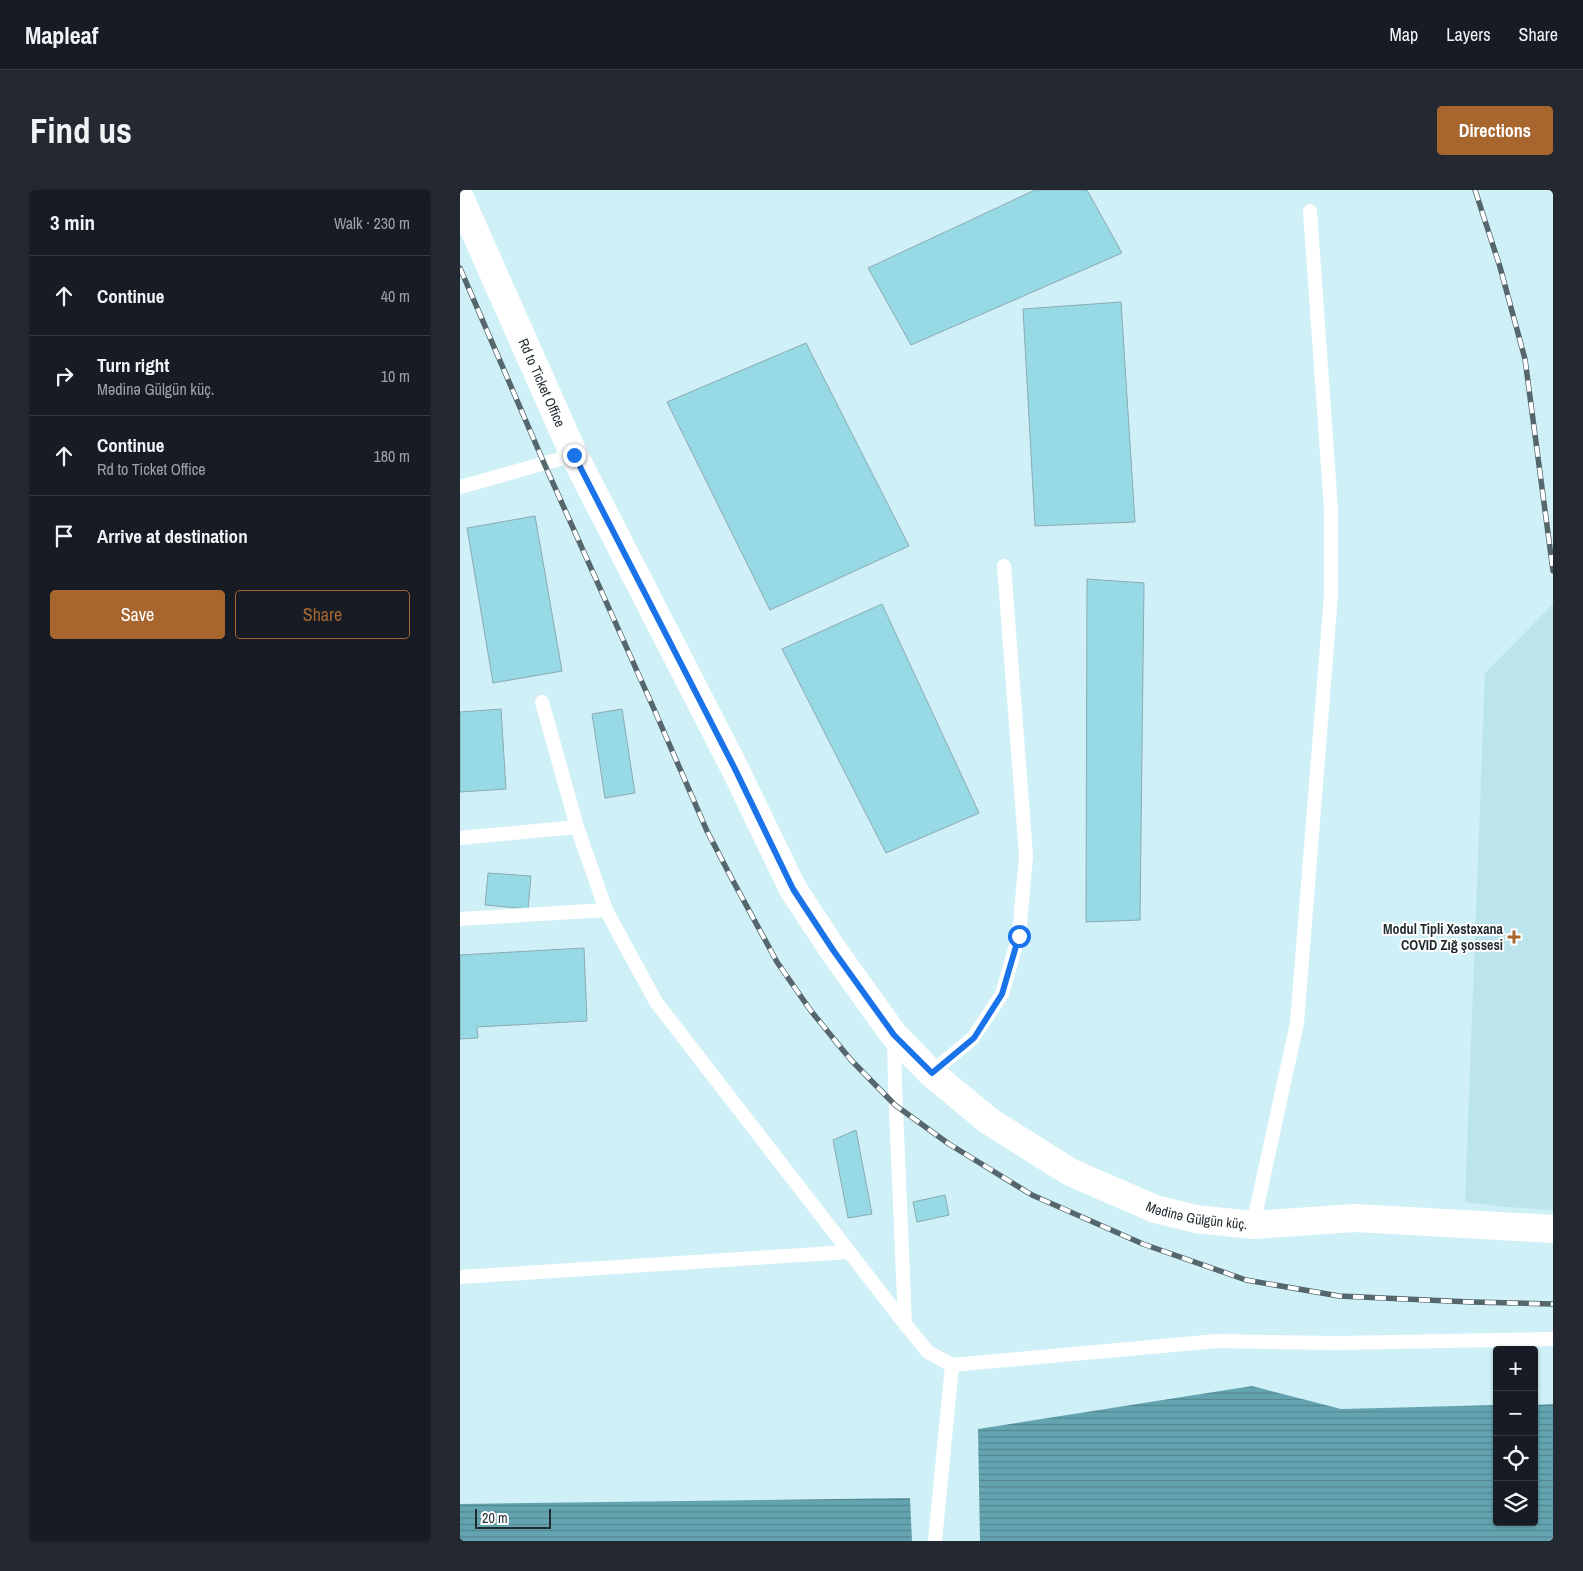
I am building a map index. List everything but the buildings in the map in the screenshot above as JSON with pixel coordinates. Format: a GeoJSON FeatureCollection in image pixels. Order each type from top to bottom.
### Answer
{"type":"FeatureCollection","features":[{"type":"Feature","properties":{"kind":"street","name":"Rd to Ticket Office"},"geometry":{"type":"LineString","coordinates":[[460,198],[574,455],[735,769],[793,889],[833,950],[894,1035]]}},
{"type":"Feature","properties":{"kind":"street","name":"Mədinə Gülgün küç."},"geometry":{"type":"LineString","coordinates":[[894,1035],[932,1073],[988,1121],[1070,1172],[1155,1209],[1196,1219],[1253,1225],[1355,1218],[1553,1229]]}},
{"type":"Feature","properties":{"kind":"lane"},"geometry":{"type":"LineString","coordinates":[[1253,1225],[1297,1023],[1331,595],[1331,509],[1310,211]]}},
{"type":"Feature","properties":{"kind":"lane"},"geometry":{"type":"LineString","coordinates":[[460,487],[574,455]]}},
{"type":"Feature","properties":{"kind":"lane"},"geometry":{"type":"LineString","coordinates":[[932,1073],[974,1038],[1002,994],[1019,936],[1026,856],[1004,566]]}},
{"type":"Feature","properties":{"kind":"lane"},"geometry":{"type":"LineString","coordinates":[[542,702],[577,828],[606,910],[656,1002],[928,1352],[952,1365],[1217,1341],[1336,1343],[1553,1339]]}},
{"type":"Feature","properties":{"kind":"lane"},"geometry":{"type":"LineString","coordinates":[[460,838],[577,828]]}},
{"type":"Feature","properties":{"kind":"lane"},"geometry":{"type":"LineString","coordinates":[[460,919],[606,910]]}},
{"type":"Feature","properties":{"kind":"lane"},"geometry":{"type":"LineString","coordinates":[[894,1035],[905,1324]]}},
{"type":"Feature","properties":{"kind":"lane"},"geometry":{"type":"LineString","coordinates":[[460,1277],[850,1252]]}},
{"type":"Feature","properties":{"kind":"lane"},"geometry":{"type":"LineString","coordinates":[[935,1541],[952,1365]]}},
{"type":"Feature","properties":{"kind":"shaded area","name":"Modul Tipli Xəstəxana COVID Zığ şossesi"},"geometry":{"type":"Polygon","coordinates":[[[1553,604],[1553,1210],[1465,1202],[1485,673],[1553,604]]]}},
{"type":"Feature","properties":{"kind":"shaded area"},"geometry":{"type":"Polygon","coordinates":[[[1252,1386],[1341,1409],[1493,1405],[1493,1526],[1538,1526],[1538,1405],[1553,1404],[1553,1541],[980,1541],[978,1429],[1252,1386]]]}},
{"type":"Feature","properties":{"kind":"shaded area"},"geometry":{"type":"Polygon","coordinates":[[[910,1498],[912,1541],[460,1541],[460,1504],[910,1498]]]}},
{"type":"Feature","properties":{"kind":"railway"},"geometry":{"type":"LineString","coordinates":[[1475,190],[1500,267],[1525,359],[1553,571]]}},
{"type":"Feature","properties":{"kind":"railway"},"geometry":{"type":"LineString","coordinates":[[460,268],[707,831],[777,962],[811,1011],[851,1060],[895,1105],[949,1144],[1032,1195],[1143,1244],[1246,1280],[1339,1296],[1553,1304]]}},
{"type":"Feature","properties":{"kind":"place","name":"Modul Tipli Xəstəxana COVID Zığ şossesi"},"geometry":{"type":"Point","coordinates":[1514,937]}},
{"type":"Feature","properties":{"kind":"route"},"geometry":{"type":"LineString","coordinates":[[574,455],[735,769],[793,889],[833,950],[894,1035],[932,1073],[974,1038],[1002,994],[1019,936]]}}]}
